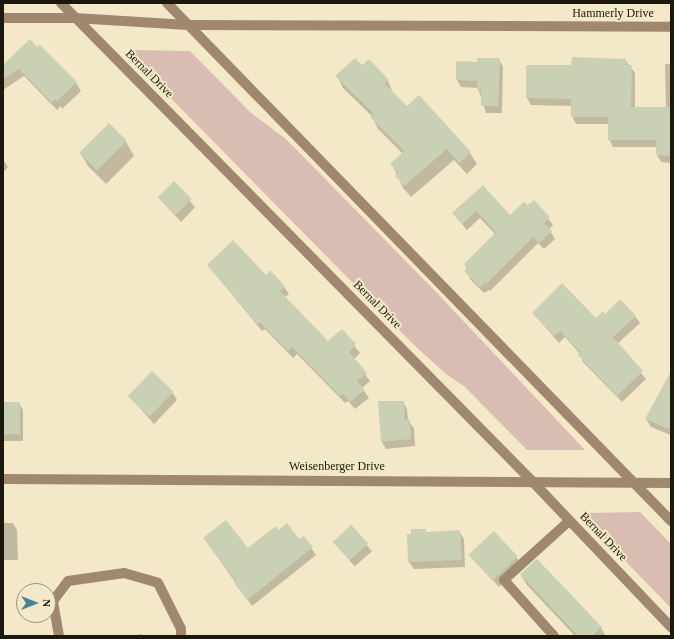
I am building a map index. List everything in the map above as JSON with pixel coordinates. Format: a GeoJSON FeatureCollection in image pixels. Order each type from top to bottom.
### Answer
{"type":"FeatureCollection","features":[{"type":"Feature","properties":{"kind":"street","name":"Bernal Drive"},"geometry":{"type":"LineString","coordinates":[[61,3],[531,480],[671,627]]}},
{"type":"Feature","properties":{"kind":"street"},"geometry":{"type":"LineString","coordinates":[[167,3],[671,521]]}},
{"type":"Feature","properties":{"kind":"street","name":"Hammerly Drive"},"geometry":{"type":"LineString","coordinates":[[3,18],[75,18],[188,25],[671,27]]}},
{"type":"Feature","properties":{"kind":"street","name":"Weisenberger Drive"},"geometry":{"type":"LineString","coordinates":[[3,479],[531,480],[671,483]]}},
{"type":"Feature","properties":{"kind":"street"},"geometry":{"type":"LineString","coordinates":[[554,636],[504,580],[569,520]]}},
{"type":"Feature","properties":{"kind":"street"},"geometry":{"type":"LineString","coordinates":[[59,636],[53,601],[68,581],[124,573],[158,583],[180,629],[181,636]]}},
{"type":"Feature","properties":{"kind":"shaded area"},"geometry":{"type":"Polygon","coordinates":[[[131,50],[190,51],[250,112],[287,140],[438,294],[585,450],[527,450],[464,386],[446,374],[412,343],[140,67],[131,50]]]}},
{"type":"Feature","properties":{"kind":"shaded area"},"geometry":{"type":"Polygon","coordinates":[[[640,512],[671,544],[671,608],[588,523],[584,513],[640,512]]]}},
{"type":"Feature","properties":{"kind":"building"},"geometry":{"type":"Polygon","coordinates":[[[30,39],[37,47],[40,45],[77,82],[57,101],[55,99],[52,103],[19,69],[3,79],[3,65],[30,39]]]}},
{"type":"Feature","properties":{"kind":"building"},"geometry":{"type":"Polygon","coordinates":[[[572,57],[626,59],[626,65],[632,65],[631,107],[671,107],[671,156],[656,155],[656,140],[608,140],[608,117],[571,117],[571,99],[526,98],[526,65],[571,65],[572,57]]]}},
{"type":"Feature","properties":{"kind":"building"},"geometry":{"type":"Polygon","coordinates":[[[355,58],[362,65],[369,59],[389,80],[385,84],[407,106],[419,95],[471,152],[459,163],[447,149],[404,186],[395,176],[399,173],[390,164],[404,151],[370,117],[374,114],[335,76],[355,58]]]}},
{"type":"Feature","properties":{"kind":"building"},"geometry":{"type":"Polygon","coordinates":[[[477,58],[500,58],[498,106],[481,106],[481,89],[477,89],[477,81],[456,80],[456,61],[477,62],[477,58]]]}},
{"type":"Feature","properties":{"kind":"building"},"geometry":{"type":"Polygon","coordinates":[[[109,123],[127,141],[97,170],[79,153],[109,123]]]}},
{"type":"Feature","properties":{"kind":"building"},"geometry":{"type":"Polygon","coordinates":[[[174,181],[192,199],[175,215],[158,197],[174,181]]]}},
{"type":"Feature","properties":{"kind":"building"},"geometry":{"type":"Polygon","coordinates":[[[483,185],[510,215],[524,202],[528,205],[534,200],[550,217],[544,223],[552,231],[539,243],[533,237],[486,284],[484,283],[480,287],[464,271],[468,268],[464,264],[496,232],[476,211],[462,224],[452,213],[483,185]]]}},
{"type":"Feature","properties":{"kind":"building"},"geometry":{"type":"Polygon","coordinates":[[[233,240],[266,275],[270,270],[285,286],[280,291],[328,341],[342,329],[356,344],[349,352],[367,373],[357,381],[365,390],[350,402],[343,394],[340,396],[292,347],[288,351],[260,322],[257,324],[207,265],[233,240]]]}},
{"type":"Feature","properties":{"kind":"building"},"geometry":{"type":"Polygon","coordinates":[[[562,283],[596,318],[603,311],[605,314],[620,299],[636,316],[613,337],[643,371],[617,396],[578,355],[580,352],[560,331],[554,336],[532,313],[562,283]]]}},
{"type":"Feature","properties":{"kind":"building"},"geometry":{"type":"Polygon","coordinates":[[[152,371],[174,392],[149,417],[128,396],[152,371]]]}},
{"type":"Feature","properties":{"kind":"building"},"geometry":{"type":"Polygon","coordinates":[[[671,371],[671,430],[645,419],[671,371]]]}},
{"type":"Feature","properties":{"kind":"building"},"geometry":{"type":"Polygon","coordinates":[[[378,401],[404,401],[405,420],[410,419],[411,439],[381,442],[378,401]]]}},
{"type":"Feature","properties":{"kind":"building"},"geometry":{"type":"Polygon","coordinates":[[[3,402],[20,402],[20,434],[3,434],[3,402]]]}},
{"type":"Feature","properties":{"kind":"building"},"geometry":{"type":"Polygon","coordinates":[[[226,520],[248,548],[276,526],[278,530],[287,523],[299,539],[304,536],[313,547],[247,600],[234,583],[236,581],[203,538],[226,520]]]}},
{"type":"Feature","properties":{"kind":"building"},"geometry":{"type":"Polygon","coordinates":[[[351,525],[368,543],[350,560],[333,542],[351,525]]]}},
{"type":"Feature","properties":{"kind":"building"},"geometry":{"type":"Polygon","coordinates":[[[411,529],[426,529],[426,532],[460,530],[462,560],[408,562],[407,534],[411,534],[411,529]]]}},
{"type":"Feature","properties":{"kind":"building"},"geometry":{"type":"Polygon","coordinates":[[[494,531],[518,557],[492,580],[468,555],[494,531]]]}},
{"type":"Feature","properties":{"kind":"building"},"geometry":{"type":"Polygon","coordinates":[[[537,559],[602,627],[592,636],[578,636],[520,574],[537,559]]]}}]}
